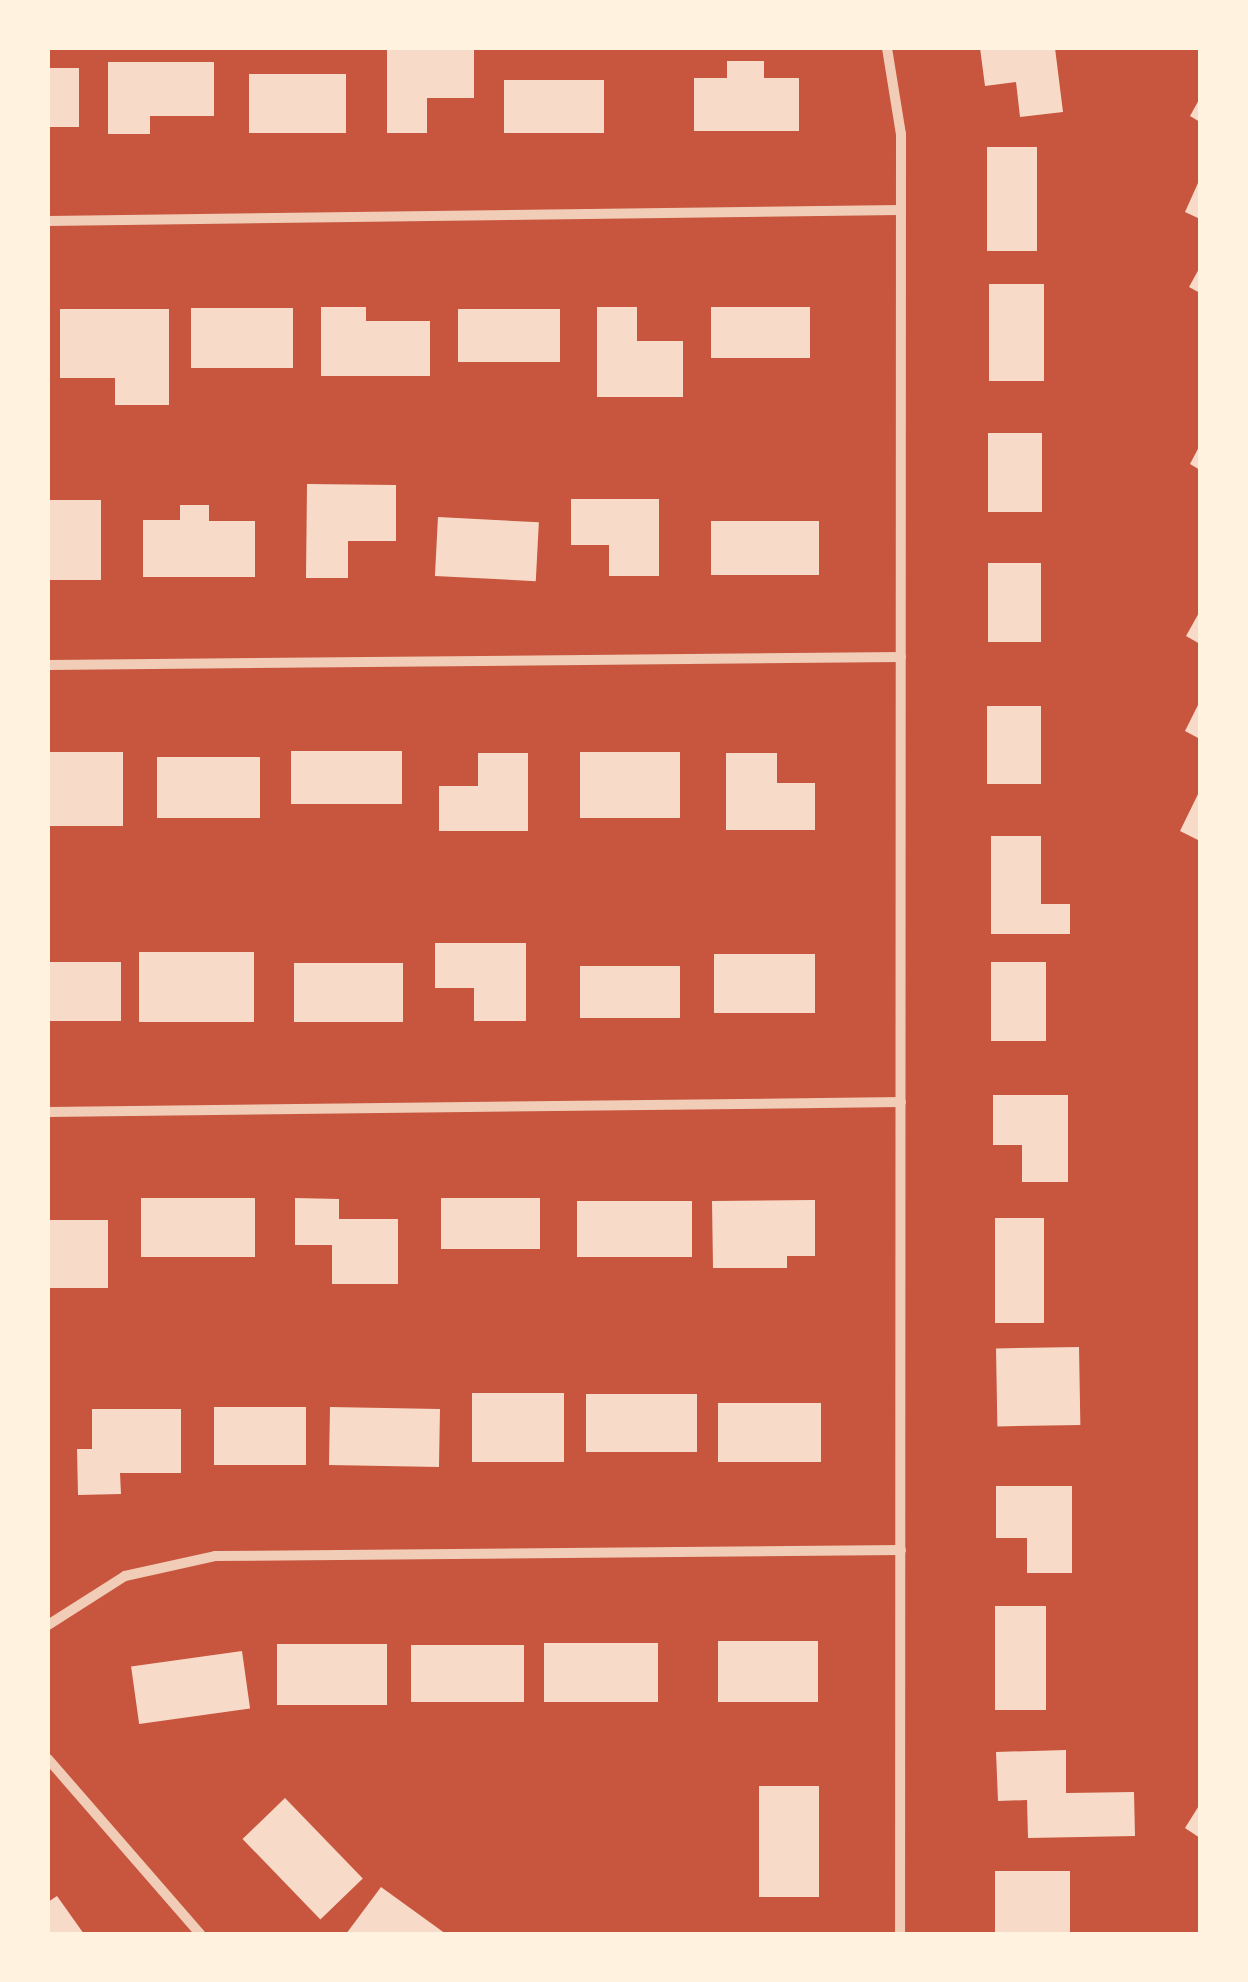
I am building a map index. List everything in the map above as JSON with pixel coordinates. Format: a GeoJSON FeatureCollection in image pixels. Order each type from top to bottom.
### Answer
{"type":"FeatureCollection","features":[{"type":"Feature","properties":{"kind":"street"},"geometry":{"type":"LineString","coordinates":[[887,48],[900,210],[900,1934]]}},
{"type":"Feature","properties":{"kind":"street"},"geometry":{"type":"LineString","coordinates":[[48,221],[900,210]]}},
{"type":"Feature","properties":{"kind":"street"},"geometry":{"type":"LineString","coordinates":[[48,665],[902,658]]}},
{"type":"Feature","properties":{"kind":"street"},"geometry":{"type":"LineString","coordinates":[[48,1112],[901,1102]]}},
{"type":"Feature","properties":{"kind":"street"},"geometry":{"type":"LineString","coordinates":[[48,1625],[124,1576],[215,1556],[902,1550]]}},
{"type":"Feature","properties":{"kind":"street"},"geometry":{"type":"LineString","coordinates":[[48,1759],[200,1934]]}},
{"type":"Feature","properties":{"kind":"building"},"geometry":{"type":"Polygon","coordinates":[[[387,48],[474,48],[474,98],[427,98],[427,133],[387,133],[387,48]]]}},
{"type":"Feature","properties":{"kind":"building"},"geometry":{"type":"Polygon","coordinates":[[[980,48],[1055,48],[1063,112],[1020,117],[1016,82],[985,86],[980,48]]]}},
{"type":"Feature","properties":{"kind":"building"},"geometry":{"type":"Polygon","coordinates":[[[727,61],[764,61],[764,78],[799,78],[799,131],[694,131],[694,78],[727,78],[727,61]]]}},
{"type":"Feature","properties":{"kind":"building"},"geometry":{"type":"Polygon","coordinates":[[[108,62],[214,62],[214,116],[150,116],[150,134],[108,134],[108,62]]]}},
{"type":"Feature","properties":{"kind":"building"},"geometry":{"type":"Polygon","coordinates":[[[48,68],[79,68],[79,127],[48,127],[48,68]]]}},
{"type":"Feature","properties":{"kind":"building"},"geometry":{"type":"Polygon","coordinates":[[[249,74],[346,74],[346,133],[249,133],[249,74]]]}},
{"type":"Feature","properties":{"kind":"building"},"geometry":{"type":"Polygon","coordinates":[[[504,80],[604,80],[604,133],[504,133],[504,80]]]}},
{"type":"Feature","properties":{"kind":"building"},"geometry":{"type":"Polygon","coordinates":[[[1200,98],[1200,122],[1190,116],[1200,98]]]}},
{"type":"Feature","properties":{"kind":"building"},"geometry":{"type":"Polygon","coordinates":[[[987,147],[1037,147],[1037,251],[987,251],[987,147]]]}},
{"type":"Feature","properties":{"kind":"building"},"geometry":{"type":"Polygon","coordinates":[[[1200,184],[1200,219],[1185,212],[1200,184]]]}},
{"type":"Feature","properties":{"kind":"building"},"geometry":{"type":"Polygon","coordinates":[[[1200,267],[1200,293],[1189,287],[1200,267]]]}},
{"type":"Feature","properties":{"kind":"building"},"geometry":{"type":"Polygon","coordinates":[[[989,284],[1044,284],[1044,381],[989,381],[989,284]]]}},
{"type":"Feature","properties":{"kind":"building"},"geometry":{"type":"Polygon","coordinates":[[[321,307],[366,307],[366,321],[430,321],[430,376],[321,376],[321,307]]]}},
{"type":"Feature","properties":{"kind":"building"},"geometry":{"type":"Polygon","coordinates":[[[597,307],[637,307],[637,341],[683,341],[683,397],[597,397],[597,307]]]}},
{"type":"Feature","properties":{"kind":"building"},"geometry":{"type":"Polygon","coordinates":[[[711,307],[810,307],[810,358],[711,358],[711,307]]]}},
{"type":"Feature","properties":{"kind":"building"},"geometry":{"type":"Polygon","coordinates":[[[191,308],[293,308],[293,368],[191,368],[191,308]]]}},
{"type":"Feature","properties":{"kind":"building"},"geometry":{"type":"Polygon","coordinates":[[[60,309],[169,309],[169,405],[115,405],[115,378],[60,378],[60,309]]]}},
{"type":"Feature","properties":{"kind":"building"},"geometry":{"type":"Polygon","coordinates":[[[458,309],[560,309],[560,362],[458,362],[458,309]]]}},
{"type":"Feature","properties":{"kind":"building"},"geometry":{"type":"Polygon","coordinates":[[[988,433],[1042,433],[1042,512],[988,512],[988,433]]]}},
{"type":"Feature","properties":{"kind":"building"},"geometry":{"type":"Polygon","coordinates":[[[1200,445],[1200,470],[1190,464],[1200,445]]]}},
{"type":"Feature","properties":{"kind":"building"},"geometry":{"type":"Polygon","coordinates":[[[307,484],[396,485],[396,541],[348,541],[348,578],[306,578],[307,484]]]}},
{"type":"Feature","properties":{"kind":"building"},"geometry":{"type":"Polygon","coordinates":[[[571,499],[659,499],[659,576],[609,576],[609,545],[571,545],[571,499]]]}},
{"type":"Feature","properties":{"kind":"building"},"geometry":{"type":"Polygon","coordinates":[[[48,500],[101,500],[101,580],[48,580],[48,500]]]}},
{"type":"Feature","properties":{"kind":"building"},"geometry":{"type":"Polygon","coordinates":[[[180,505],[209,505],[209,521],[255,521],[255,577],[143,577],[143,520],[180,520],[180,505]]]}},
{"type":"Feature","properties":{"kind":"building"},"geometry":{"type":"Polygon","coordinates":[[[438,517],[539,522],[536,581],[435,576],[438,517]]]}},
{"type":"Feature","properties":{"kind":"building"},"geometry":{"type":"Polygon","coordinates":[[[711,521],[819,521],[819,575],[711,575],[711,521]]]}},
{"type":"Feature","properties":{"kind":"building"},"geometry":{"type":"Polygon","coordinates":[[[988,563],[1041,563],[1041,642],[988,642],[988,563]]]}},
{"type":"Feature","properties":{"kind":"building"},"geometry":{"type":"Polygon","coordinates":[[[1200,611],[1200,644],[1186,636],[1200,611]]]}},
{"type":"Feature","properties":{"kind":"building"},"geometry":{"type":"Polygon","coordinates":[[[1200,701],[1200,739],[1185,731],[1200,701]]]}},
{"type":"Feature","properties":{"kind":"building"},"geometry":{"type":"Polygon","coordinates":[[[987,706],[1041,706],[1041,784],[987,784],[987,706]]]}},
{"type":"Feature","properties":{"kind":"building"},"geometry":{"type":"Polygon","coordinates":[[[291,751],[402,751],[402,804],[291,804],[291,751]]]}},
{"type":"Feature","properties":{"kind":"building"},"geometry":{"type":"Polygon","coordinates":[[[48,752],[123,752],[123,826],[48,826],[48,752]]]}},
{"type":"Feature","properties":{"kind":"building"},"geometry":{"type":"Polygon","coordinates":[[[580,752],[680,752],[680,818],[580,818],[580,752]]]}},
{"type":"Feature","properties":{"kind":"building"},"geometry":{"type":"Polygon","coordinates":[[[478,753],[528,753],[528,831],[439,831],[439,786],[478,786],[478,753]]]}},
{"type":"Feature","properties":{"kind":"building"},"geometry":{"type":"Polygon","coordinates":[[[726,753],[777,753],[777,783],[815,783],[815,830],[726,830],[726,753]]]}},
{"type":"Feature","properties":{"kind":"building"},"geometry":{"type":"Polygon","coordinates":[[[157,757],[260,757],[260,818],[157,818],[157,757]]]}},
{"type":"Feature","properties":{"kind":"building"},"geometry":{"type":"Polygon","coordinates":[[[1200,790],[1200,841],[1180,831],[1200,790]]]}},
{"type":"Feature","properties":{"kind":"building"},"geometry":{"type":"Polygon","coordinates":[[[991,836],[1041,836],[1041,904],[1070,904],[1070,934],[991,934],[991,836]]]}},
{"type":"Feature","properties":{"kind":"building"},"geometry":{"type":"Polygon","coordinates":[[[435,943],[526,943],[526,1021],[474,1021],[474,988],[435,988],[435,943]]]}},
{"type":"Feature","properties":{"kind":"building"},"geometry":{"type":"Polygon","coordinates":[[[139,952],[254,952],[254,1022],[139,1022],[139,952]]]}},
{"type":"Feature","properties":{"kind":"building"},"geometry":{"type":"Polygon","coordinates":[[[714,954],[815,954],[815,1013],[714,1013],[714,954]]]}},
{"type":"Feature","properties":{"kind":"building"},"geometry":{"type":"Polygon","coordinates":[[[48,962],[121,962],[121,1021],[48,1021],[48,962]]]}},
{"type":"Feature","properties":{"kind":"building"},"geometry":{"type":"Polygon","coordinates":[[[991,962],[1046,962],[1046,1041],[991,1041],[991,962]]]}},
{"type":"Feature","properties":{"kind":"building"},"geometry":{"type":"Polygon","coordinates":[[[294,963],[403,963],[403,1022],[294,1022],[294,963]]]}},
{"type":"Feature","properties":{"kind":"building"},"geometry":{"type":"Polygon","coordinates":[[[580,966],[680,966],[680,1018],[580,1018],[580,966]]]}},
{"type":"Feature","properties":{"kind":"building"},"geometry":{"type":"Polygon","coordinates":[[[993,1095],[1068,1095],[1068,1182],[1022,1182],[1022,1145],[993,1145],[993,1095]]]}},
{"type":"Feature","properties":{"kind":"building"},"geometry":{"type":"Polygon","coordinates":[[[141,1198],[255,1198],[255,1257],[141,1257],[141,1198]]]}},
{"type":"Feature","properties":{"kind":"building"},"geometry":{"type":"Polygon","coordinates":[[[295,1198],[339,1199],[339,1219],[398,1219],[398,1284],[332,1284],[332,1245],[295,1245],[295,1198]]]}},
{"type":"Feature","properties":{"kind":"building"},"geometry":{"type":"Polygon","coordinates":[[[441,1198],[540,1198],[540,1249],[441,1249],[441,1198]]]}},
{"type":"Feature","properties":{"kind":"building"},"geometry":{"type":"Polygon","coordinates":[[[815,1200],[815,1256],[787,1256],[787,1268],[713,1268],[712,1201],[815,1200]]]}},
{"type":"Feature","properties":{"kind":"building"},"geometry":{"type":"Polygon","coordinates":[[[577,1201],[692,1201],[692,1257],[577,1257],[577,1201]]]}},
{"type":"Feature","properties":{"kind":"building"},"geometry":{"type":"Polygon","coordinates":[[[995,1218],[1044,1218],[1044,1323],[995,1323],[995,1218]]]}},
{"type":"Feature","properties":{"kind":"building"},"geometry":{"type":"Polygon","coordinates":[[[48,1220],[108,1220],[108,1288],[48,1288],[48,1220]]]}},
{"type":"Feature","properties":{"kind":"building"},"geometry":{"type":"Polygon","coordinates":[[[1079,1347],[1080,1425],[997,1426],[996,1348],[1079,1347]]]}},
{"type":"Feature","properties":{"kind":"building"},"geometry":{"type":"Polygon","coordinates":[[[472,1393],[564,1393],[564,1462],[472,1462],[472,1393]]]}},
{"type":"Feature","properties":{"kind":"building"},"geometry":{"type":"Polygon","coordinates":[[[586,1394],[697,1394],[697,1452],[586,1452],[586,1394]]]}},
{"type":"Feature","properties":{"kind":"building"},"geometry":{"type":"Polygon","coordinates":[[[718,1403],[821,1403],[821,1462],[718,1462],[718,1403]]]}},
{"type":"Feature","properties":{"kind":"building"},"geometry":{"type":"Polygon","coordinates":[[[214,1407],[306,1407],[306,1465],[214,1465],[214,1407]]]}},
{"type":"Feature","properties":{"kind":"building"},"geometry":{"type":"Polygon","coordinates":[[[330,1407],[440,1409],[439,1467],[329,1465],[330,1407]]]}},
{"type":"Feature","properties":{"kind":"building"},"geometry":{"type":"Polygon","coordinates":[[[92,1409],[181,1409],[181,1473],[120,1473],[121,1494],[78,1495],[77,1449],[92,1449],[92,1409]]]}},
{"type":"Feature","properties":{"kind":"building"},"geometry":{"type":"Polygon","coordinates":[[[996,1486],[1072,1486],[1072,1573],[1027,1573],[1027,1538],[996,1538],[996,1486]]]}},
{"type":"Feature","properties":{"kind":"building"},"geometry":{"type":"Polygon","coordinates":[[[995,1606],[1046,1606],[1046,1710],[995,1710],[995,1606]]]}},
{"type":"Feature","properties":{"kind":"building"},"geometry":{"type":"Polygon","coordinates":[[[718,1641],[818,1641],[818,1702],[718,1702],[718,1641]]]}},
{"type":"Feature","properties":{"kind":"building"},"geometry":{"type":"Polygon","coordinates":[[[544,1643],[658,1643],[658,1702],[544,1702],[544,1643]]]}},
{"type":"Feature","properties":{"kind":"building"},"geometry":{"type":"Polygon","coordinates":[[[277,1644],[387,1644],[387,1705],[277,1705],[277,1644]]]}},
{"type":"Feature","properties":{"kind":"building"},"geometry":{"type":"Polygon","coordinates":[[[411,1645],[524,1645],[524,1702],[411,1702],[411,1645]]]}},
{"type":"Feature","properties":{"kind":"building"},"geometry":{"type":"Polygon","coordinates":[[[242,1651],[250,1708],[139,1724],[131,1667],[242,1651]]]}},
{"type":"Feature","properties":{"kind":"building"},"geometry":{"type":"Polygon","coordinates":[[[1066,1750],[1066,1793],[1134,1792],[1135,1836],[1028,1838],[1027,1800],[998,1801],[996,1752],[1066,1750]]]}},
{"type":"Feature","properties":{"kind":"building"},"geometry":{"type":"Polygon","coordinates":[[[759,1786],[819,1786],[819,1897],[759,1897],[759,1786]]]}},
{"type":"Feature","properties":{"kind":"building"},"geometry":{"type":"Polygon","coordinates":[[[285,1798],[363,1879],[320,1920],[243,1839],[285,1798]]]}},
{"type":"Feature","properties":{"kind":"building"},"geometry":{"type":"Polygon","coordinates":[[[1200,1804],[1200,1838],[1185,1828],[1200,1804]]]}},
{"type":"Feature","properties":{"kind":"building"},"geometry":{"type":"Polygon","coordinates":[[[995,1871],[1070,1871],[1070,1934],[995,1934],[995,1871]]]}},
{"type":"Feature","properties":{"kind":"building"},"geometry":{"type":"Polygon","coordinates":[[[381,1887],[446,1934],[346,1934],[381,1887]]]}},
{"type":"Feature","properties":{"kind":"building"},"geometry":{"type":"Polygon","coordinates":[[[57,1896],[84,1934],[48,1934],[48,1902],[57,1896]]]}}]}
